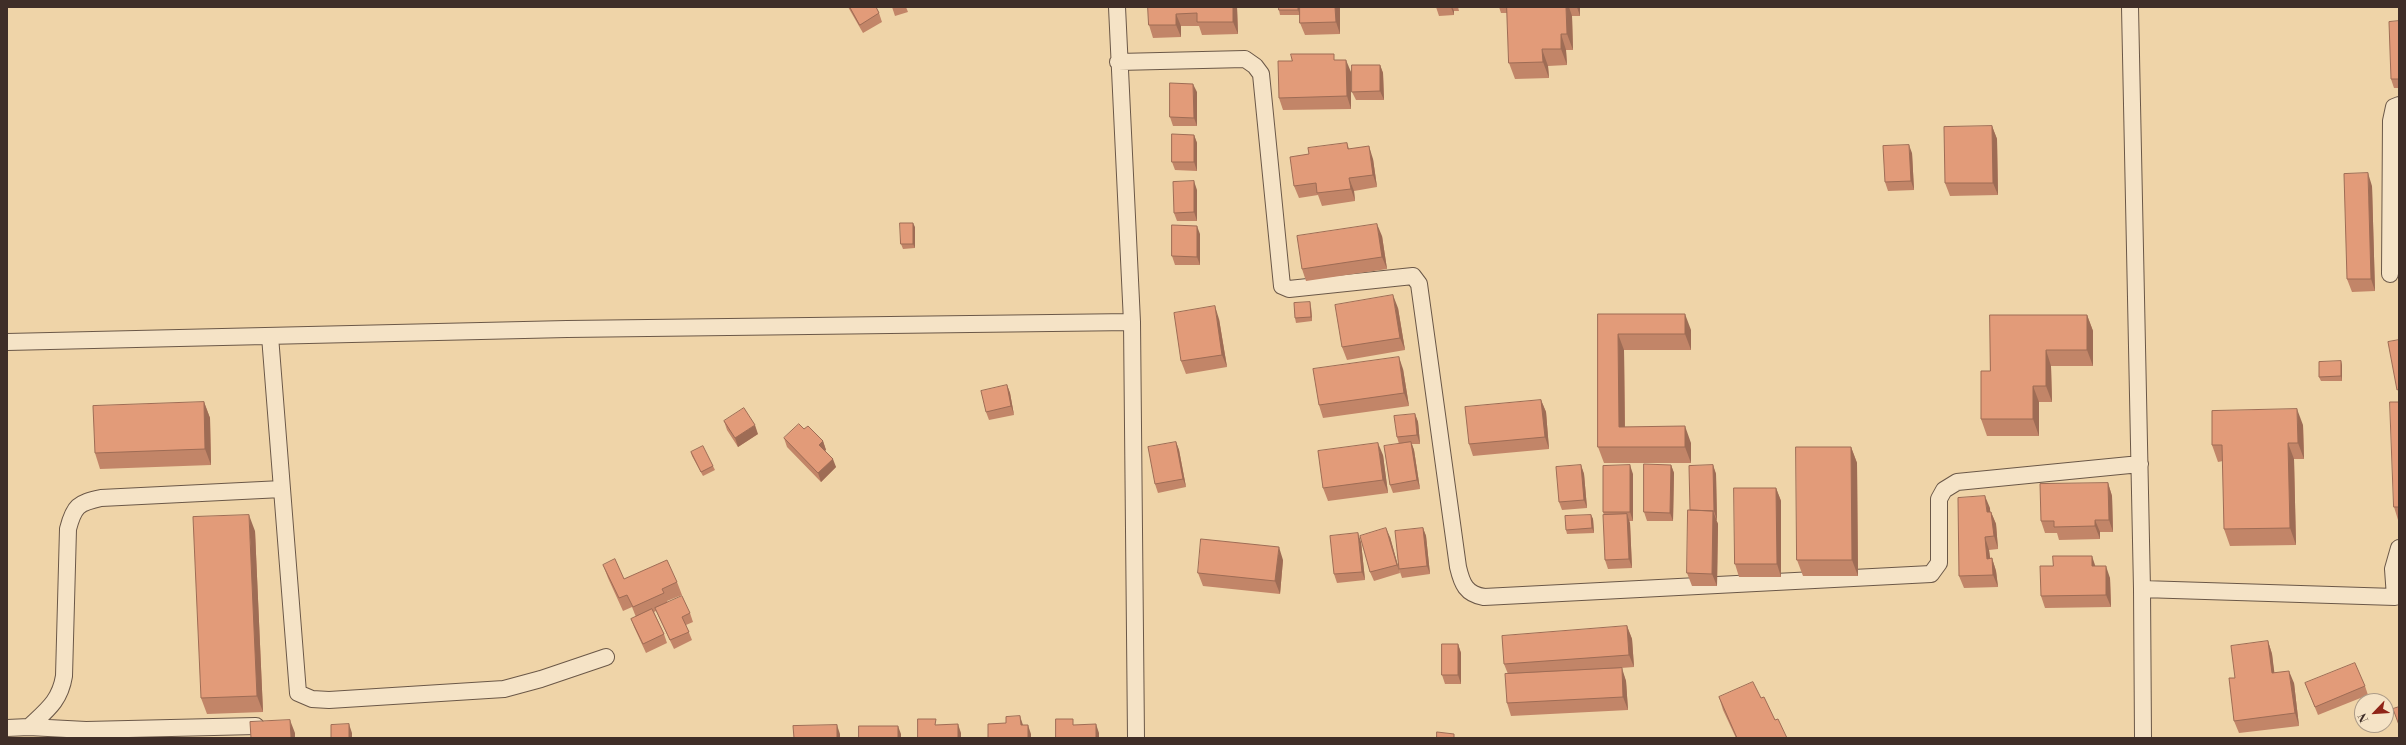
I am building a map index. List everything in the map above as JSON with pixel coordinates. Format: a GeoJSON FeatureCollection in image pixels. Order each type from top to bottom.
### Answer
{"type":"FeatureCollection","features":[{"type":"Feature","properties":{"kind":"street"},"geometry":{"type":"LineString","coordinates":[[1117,7],[1118,62],[1132,322],[1136,738]]}},
{"type":"Feature","properties":{"kind":"street"},"geometry":{"type":"LineString","coordinates":[[2130,7],[2140,464],[2143,738]]}},
{"type":"Feature","properties":{"kind":"street"},"geometry":{"type":"LineString","coordinates":[[1118,62],[1245,59],[1255,66],[1261,74],[1282,286],[1289,289],[1413,276],[1419,284],[1458,567],[1462,584],[1472,595],[1484,597],[1931,574],[1939,563],[1939,499],[1944,490],[1957,482],[2140,464]]}},
{"type":"Feature","properties":{"kind":"street"},"geometry":{"type":"LineString","coordinates":[[2390,274],[2391,121],[2394,107],[2399,104]]}},
{"type":"Feature","properties":{"kind":"street"},"geometry":{"type":"LineString","coordinates":[[7,342],[559,329],[1132,322]]}},
{"type":"Feature","properties":{"kind":"street"},"geometry":{"type":"LineString","coordinates":[[270,336],[298,693],[312,699],[329,700],[474,693],[504,689],[541,679],[606,657]]}},
{"type":"Feature","properties":{"kind":"street"},"geometry":{"type":"LineString","coordinates":[[29,727],[56,700],[62,691],[64,676],[68,529],[72,514],[82,502],[101,498],[282,489]]}},
{"type":"Feature","properties":{"kind":"street"},"geometry":{"type":"LineString","coordinates":[[2142,589],[2397,597],[2393,569],[2399,548]]}},
{"type":"Feature","properties":{"kind":"street"},"geometry":{"type":"LineString","coordinates":[[7,728],[29,727],[86,730],[256,726]]}},
{"type":"Feature","properties":{"kind":"building"},"geometry":{"type":"Polygon","coordinates":[[[850,7],[876,7],[879,13],[860,25],[850,7]]]}},
{"type":"Feature","properties":{"kind":"building"},"geometry":{"type":"Polygon","coordinates":[[[1148,7],[1233,7],[1233,22],[1197,22],[1197,13],[1176,14],[1176,25],[1149,25],[1148,7]]]}},
{"type":"Feature","properties":{"kind":"building"},"geometry":{"type":"Polygon","coordinates":[[[1279,7],[1298,7],[1298,10],[1279,10],[1279,7]]]}},
{"type":"Feature","properties":{"kind":"building"},"geometry":{"type":"Polygon","coordinates":[[[1300,7],[1335,7],[1336,22],[1300,23],[1300,7]]]}},
{"type":"Feature","properties":{"kind":"building"},"geometry":{"type":"Polygon","coordinates":[[[1507,7],[1566,7],[1567,34],[1561,34],[1561,49],[1542,49],[1543,62],[1509,63],[1507,7]]]}},
{"type":"Feature","properties":{"kind":"building"},"geometry":{"type":"Polygon","coordinates":[[[2399,21],[2399,79],[2391,79],[2389,22],[2399,21]]]}},
{"type":"Feature","properties":{"kind":"building"},"geometry":{"type":"Polygon","coordinates":[[[1291,54],[1334,54],[1334,60],[1346,60],[1347,96],[1279,98],[1278,61],[1292,61],[1291,54]]]}},
{"type":"Feature","properties":{"kind":"building"},"geometry":{"type":"Polygon","coordinates":[[[1352,65],[1380,65],[1380,91],[1352,92],[1352,65]]]}},
{"type":"Feature","properties":{"kind":"building"},"geometry":{"type":"Polygon","coordinates":[[[1170,83],[1193,84],[1194,118],[1170,117],[1170,83]]]}},
{"type":"Feature","properties":{"kind":"building"},"geometry":{"type":"Polygon","coordinates":[[[1992,126],[1993,183],[1945,183],[1944,127],[1992,126]]]}},
{"type":"Feature","properties":{"kind":"building"},"geometry":{"type":"Polygon","coordinates":[[[1172,134],[1194,135],[1194,162],[1172,162],[1172,134]]]}},
{"type":"Feature","properties":{"kind":"building"},"geometry":{"type":"Polygon","coordinates":[[[1347,143],[1348,149],[1369,146],[1373,175],[1349,178],[1351,189],[1317,193],[1316,183],[1294,186],[1290,157],[1309,154],[1308,148],[1347,143]]]}},
{"type":"Feature","properties":{"kind":"building"},"geometry":{"type":"Polygon","coordinates":[[[1909,145],[1911,181],[1885,182],[1883,146],[1909,145]]]}},
{"type":"Feature","properties":{"kind":"building"},"geometry":{"type":"Polygon","coordinates":[[[2368,173],[2371,279],[2347,279],[2344,174],[2368,173]]]}},
{"type":"Feature","properties":{"kind":"building"},"geometry":{"type":"Polygon","coordinates":[[[1194,181],[1194,212],[1174,213],[1173,182],[1194,181]]]}},
{"type":"Feature","properties":{"kind":"building"},"geometry":{"type":"Polygon","coordinates":[[[900,223],[913,223],[913,244],[901,244],[900,223]]]}},
{"type":"Feature","properties":{"kind":"building"},"geometry":{"type":"Polygon","coordinates":[[[1377,224],[1382,257],[1302,269],[1297,236],[1377,224]]]}},
{"type":"Feature","properties":{"kind":"building"},"geometry":{"type":"Polygon","coordinates":[[[1172,225],[1197,226],[1197,257],[1172,256],[1172,225]]]}},
{"type":"Feature","properties":{"kind":"building"},"geometry":{"type":"Polygon","coordinates":[[[1393,295],[1400,338],[1342,347],[1335,305],[1393,295]]]}},
{"type":"Feature","properties":{"kind":"building"},"geometry":{"type":"Polygon","coordinates":[[[1310,302],[1311,317],[1295,318],[1294,303],[1310,302]]]}},
{"type":"Feature","properties":{"kind":"building"},"geometry":{"type":"Polygon","coordinates":[[[1215,306],[1222,355],[1181,361],[1174,313],[1215,306]]]}},
{"type":"Feature","properties":{"kind":"building"},"geometry":{"type":"Polygon","coordinates":[[[1598,314],[1685,314],[1685,334],[1618,334],[1619,427],[1685,426],[1685,447],[1598,447],[1598,314]]]}},
{"type":"Feature","properties":{"kind":"building"},"geometry":{"type":"Polygon","coordinates":[[[1990,315],[2087,315],[2087,350],[2046,350],[2046,386],[2033,386],[2033,419],[1981,419],[1981,371],[1990,371],[1990,315]]]}},
{"type":"Feature","properties":{"kind":"building"},"geometry":{"type":"Polygon","coordinates":[[[2399,340],[2399,389],[2397,390],[2388,342],[2399,340]]]}},
{"type":"Feature","properties":{"kind":"building"},"geometry":{"type":"Polygon","coordinates":[[[1399,357],[1404,393],[1319,405],[1313,369],[1399,357]]]}},
{"type":"Feature","properties":{"kind":"building"},"geometry":{"type":"Polygon","coordinates":[[[2341,361],[2341,376],[2319,377],[2319,362],[2341,361]]]}},
{"type":"Feature","properties":{"kind":"building"},"geometry":{"type":"Polygon","coordinates":[[[1007,385],[1011,406],[986,412],[981,391],[1007,385]]]}},
{"type":"Feature","properties":{"kind":"building"},"geometry":{"type":"Polygon","coordinates":[[[1541,400],[1545,437],[1469,444],[1465,407],[1541,400]]]}},
{"type":"Feature","properties":{"kind":"building"},"geometry":{"type":"Polygon","coordinates":[[[204,402],[205,449],[95,453],[93,406],[204,402]]]}},
{"type":"Feature","properties":{"kind":"building"},"geometry":{"type":"Polygon","coordinates":[[[2390,402],[2399,402],[2399,507],[2394,507],[2390,402]]]}},
{"type":"Feature","properties":{"kind":"building"},"geometry":{"type":"Polygon","coordinates":[[[744,408],[755,425],[735,438],[724,421],[744,408]]]}},
{"type":"Feature","properties":{"kind":"building"},"geometry":{"type":"Polygon","coordinates":[[[2297,409],[2298,443],[2288,443],[2290,528],[2224,529],[2222,445],[2212,445],[2212,411],[2297,409]]]}},
{"type":"Feature","properties":{"kind":"building"},"geometry":{"type":"Polygon","coordinates":[[[1415,414],[1417,435],[1397,437],[1394,416],[1415,414]]]}},
{"type":"Feature","properties":{"kind":"building"},"geometry":{"type":"Polygon","coordinates":[[[799,424],[804,429],[808,426],[823,441],[819,445],[833,459],[818,473],[784,438],[799,424]]]}},
{"type":"Feature","properties":{"kind":"building"},"geometry":{"type":"Polygon","coordinates":[[[1176,442],[1183,479],[1155,484],[1148,447],[1176,442]]]}},
{"type":"Feature","properties":{"kind":"building"},"geometry":{"type":"Polygon","coordinates":[[[1411,442],[1417,480],[1390,485],[1384,446],[1411,442]]]}},
{"type":"Feature","properties":{"kind":"building"},"geometry":{"type":"Polygon","coordinates":[[[1378,443],[1383,480],[1323,488],[1318,451],[1378,443]]]}},
{"type":"Feature","properties":{"kind":"building"},"geometry":{"type":"Polygon","coordinates":[[[703,446],[713,466],[701,472],[691,452],[703,446]]]}},
{"type":"Feature","properties":{"kind":"building"},"geometry":{"type":"Polygon","coordinates":[[[1796,447],[1851,447],[1852,560],[1797,560],[1796,447]]]}},
{"type":"Feature","properties":{"kind":"building"},"geometry":{"type":"Polygon","coordinates":[[[1644,464],[1671,465],[1670,513],[1644,512],[1644,464]]]}},
{"type":"Feature","properties":{"kind":"building"},"geometry":{"type":"Polygon","coordinates":[[[1581,465],[1584,500],[1559,502],[1556,467],[1581,465]]]}},
{"type":"Feature","properties":{"kind":"building"},"geometry":{"type":"Polygon","coordinates":[[[1630,465],[1630,512],[1603,512],[1603,466],[1630,465]]]}},
{"type":"Feature","properties":{"kind":"building"},"geometry":{"type":"Polygon","coordinates":[[[1713,465],[1714,511],[1690,510],[1689,466],[1713,465]]]}},
{"type":"Feature","properties":{"kind":"building"},"geometry":{"type":"Polygon","coordinates":[[[2108,483],[2109,520],[2095,520],[2095,526],[2054,527],[2054,521],[2041,521],[2040,484],[2108,483]]]}},
{"type":"Feature","properties":{"kind":"building"},"geometry":{"type":"Polygon","coordinates":[[[1734,488],[1776,488],[1777,564],[1735,564],[1734,488]]]}},
{"type":"Feature","properties":{"kind":"building"},"geometry":{"type":"Polygon","coordinates":[[[1985,496],[1987,512],[1991,512],[1994,536],[1985,537],[1987,559],[1992,558],[1993,575],[1959,576],[1958,498],[1985,496]]]}},
{"type":"Feature","properties":{"kind":"building"},"geometry":{"type":"Polygon","coordinates":[[[1688,510],[1713,511],[1712,574],[1687,573],[1688,510]]]}},
{"type":"Feature","properties":{"kind":"building"},"geometry":{"type":"Polygon","coordinates":[[[1627,514],[1629,559],[1605,560],[1603,515],[1627,514]]]}},
{"type":"Feature","properties":{"kind":"building"},"geometry":{"type":"Polygon","coordinates":[[[249,515],[257,696],[201,698],[193,517],[249,515]]]}},
{"type":"Feature","properties":{"kind":"building"},"geometry":{"type":"Polygon","coordinates":[[[1591,515],[1592,528],[1566,530],[1565,516],[1591,515]]]}},
{"type":"Feature","properties":{"kind":"building"},"geometry":{"type":"Polygon","coordinates":[[[1386,528],[1397,565],[1370,572],[1360,536],[1386,528]]]}},
{"type":"Feature","properties":{"kind":"building"},"geometry":{"type":"Polygon","coordinates":[[[1423,528],[1427,566],[1399,569],[1395,531],[1423,528]]]}},
{"type":"Feature","properties":{"kind":"building"},"geometry":{"type":"Polygon","coordinates":[[[1358,533],[1362,572],[1334,574],[1330,536],[1358,533]]]}},
{"type":"Feature","properties":{"kind":"building"},"geometry":{"type":"Polygon","coordinates":[[[1201,539],[1279,547],[1275,581],[1198,573],[1201,539]]]}},
{"type":"Feature","properties":{"kind":"building"},"geometry":{"type":"Polygon","coordinates":[[[2053,556],[2092,556],[2092,566],[2106,566],[2106,595],[2041,596],[2040,566],[2053,566],[2053,556]]]}},
{"type":"Feature","properties":{"kind":"building"},"geometry":{"type":"Polygon","coordinates":[[[615,559],[624,579],[667,560],[677,582],[662,589],[664,593],[633,607],[627,595],[619,598],[603,565],[615,559]]]}},
{"type":"Feature","properties":{"kind":"building"},"geometry":{"type":"Polygon","coordinates":[[[682,596],[690,613],[682,617],[689,632],[670,640],[655,608],[682,596]]]}},
{"type":"Feature","properties":{"kind":"building"},"geometry":{"type":"Polygon","coordinates":[[[652,609],[664,634],[643,644],[631,619],[652,609]]]}},
{"type":"Feature","properties":{"kind":"building"},"geometry":{"type":"Polygon","coordinates":[[[1627,626],[1629,655],[1504,664],[1502,636],[1627,626]]]}},
{"type":"Feature","properties":{"kind":"building"},"geometry":{"type":"Polygon","coordinates":[[[2268,641],[2272,673],[2289,671],[2295,713],[2234,721],[2229,678],[2235,678],[2231,646],[2268,641]]]}},
{"type":"Feature","properties":{"kind":"building"},"geometry":{"type":"Polygon","coordinates":[[[1442,644],[1458,644],[1458,675],[1442,675],[1442,644]]]}},
{"type":"Feature","properties":{"kind":"building"},"geometry":{"type":"Polygon","coordinates":[[[2355,663],[2365,686],[2315,707],[2305,683],[2355,663]]]}},
{"type":"Feature","properties":{"kind":"building"},"geometry":{"type":"Polygon","coordinates":[[[1622,668],[1623,697],[1507,703],[1505,674],[1622,668]]]}},
{"type":"Feature","properties":{"kind":"building"},"geometry":{"type":"Polygon","coordinates":[[[1753,682],[1761,698],[1764,697],[1775,720],[1778,719],[1787,738],[1737,738],[1719,697],[1753,682]]]}},
{"type":"Feature","properties":{"kind":"building"},"geometry":{"type":"Polygon","coordinates":[[[2399,707],[2399,725],[2394,712],[2394,709],[2399,707]]]}},
{"type":"Feature","properties":{"kind":"building"},"geometry":{"type":"Polygon","coordinates":[[[1020,716],[1021,725],[1028,725],[1028,738],[988,738],[988,724],[1006,723],[1006,717],[1020,716]]]}},
{"type":"Feature","properties":{"kind":"building"},"geometry":{"type":"Polygon","coordinates":[[[918,719],[936,719],[935,725],[958,724],[958,738],[918,738],[918,719]]]}},
{"type":"Feature","properties":{"kind":"building"},"geometry":{"type":"Polygon","coordinates":[[[1056,719],[1073,719],[1073,725],[1096,724],[1096,738],[1056,738],[1056,719]]]}},
{"type":"Feature","properties":{"kind":"building"},"geometry":{"type":"Polygon","coordinates":[[[290,720],[291,738],[251,738],[250,722],[290,720]]]}},
{"type":"Feature","properties":{"kind":"building"},"geometry":{"type":"Polygon","coordinates":[[[349,724],[349,738],[331,738],[331,725],[349,724]]]}},
{"type":"Feature","properties":{"kind":"building"},"geometry":{"type":"Polygon","coordinates":[[[837,725],[837,738],[794,738],[793,726],[837,725]]]}},
{"type":"Feature","properties":{"kind":"building"},"geometry":{"type":"Polygon","coordinates":[[[859,726],[898,726],[898,738],[859,738],[859,726]]]}},
{"type":"Feature","properties":{"kind":"building"},"geometry":{"type":"Polygon","coordinates":[[[1437,732],[1454,734],[1454,738],[1437,738],[1437,732]]]}}]}
